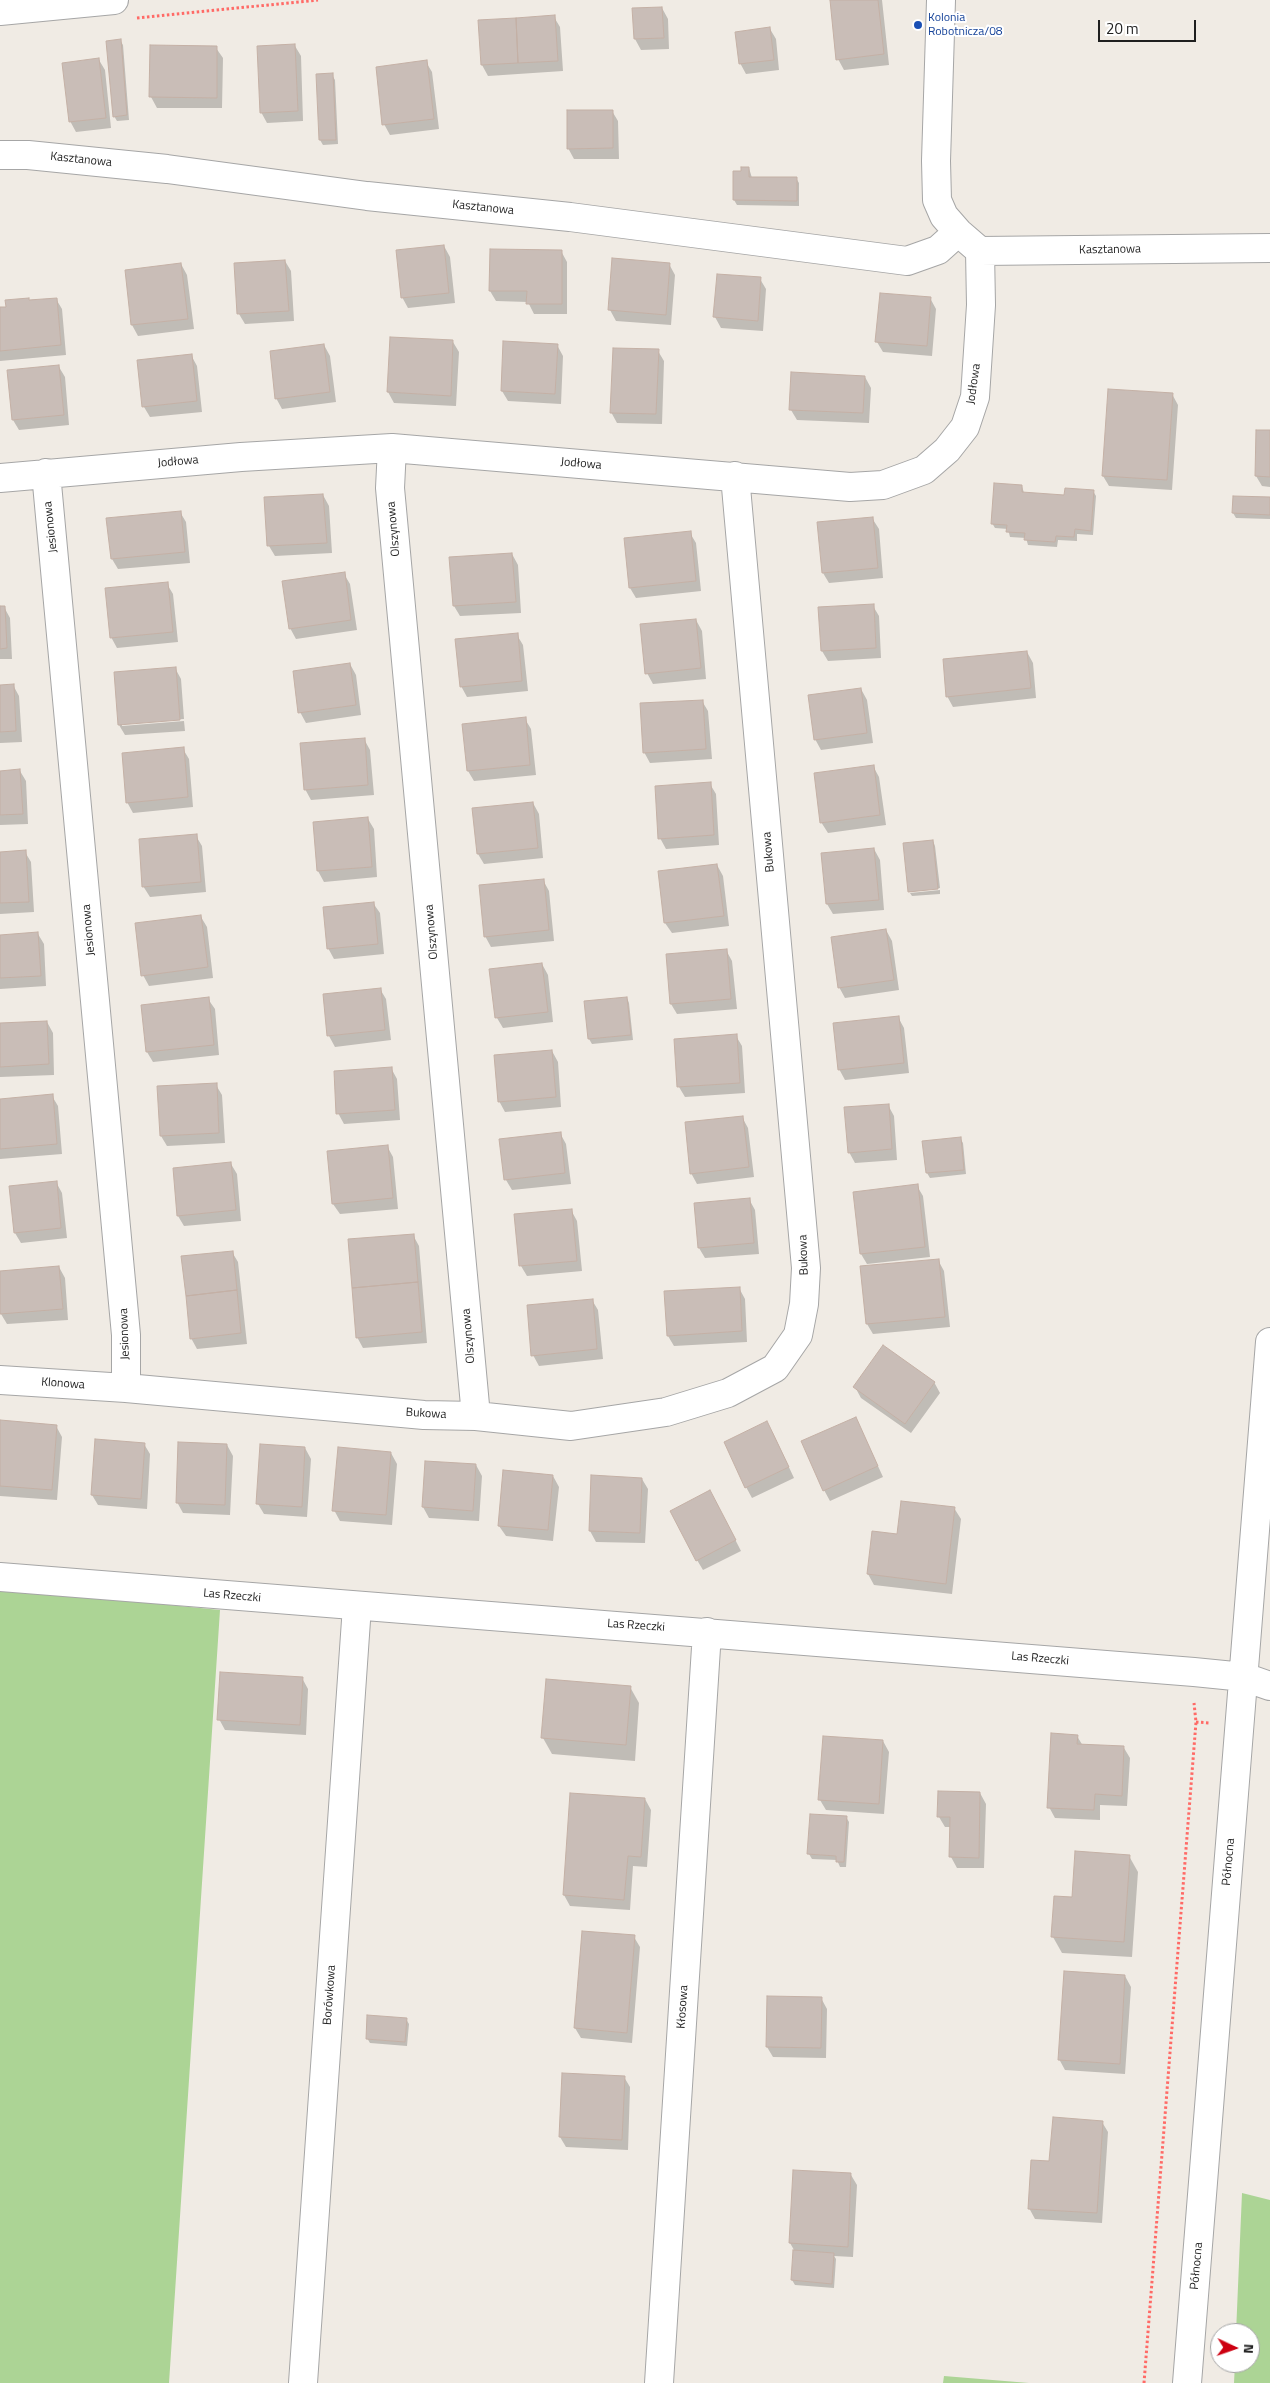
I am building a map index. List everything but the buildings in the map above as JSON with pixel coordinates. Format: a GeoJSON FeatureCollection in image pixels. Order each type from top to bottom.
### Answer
{"type":"FeatureCollection","features":[{"type":"Feature","properties":{"kind":"street"},"geometry":{"type":"LineString","coordinates":[[941,0],[936,161],[938,200],[944,216],[980,252]]}},
{"type":"Feature","properties":{"kind":"street"},"geometry":{"type":"LineString","coordinates":[[0,11],[122,9]]}},
{"type":"Feature","properties":{"kind":"street","name":"Kasztanowa"},"geometry":{"type":"LineString","coordinates":[[0,155],[28,155],[167,169],[367,196],[570,217],[907,261],[938,250],[958,232]]}},
{"type":"Feature","properties":{"kind":"street","name":"Kasztanowa"},"geometry":{"type":"LineString","coordinates":[[980,252],[1270,248]]}},
{"type":"Feature","properties":{"kind":"street","name":"Jodłowa"},"geometry":{"type":"LineString","coordinates":[[0,478],[241,457],[392,448],[850,487],[883,485],[924,470],[947,450],[965,427],[975,397],[981,305],[980,252]]}},
{"type":"Feature","properties":{"kind":"street","name":"Olszynowa"},"geometry":{"type":"LineString","coordinates":[[392,448],[390,488],[476,1416]]}},
{"type":"Feature","properties":{"kind":"street","name":"Jesionowa"},"geometry":{"type":"LineString","coordinates":[[46,473],[126,1335],[126,1388]]}},
{"type":"Feature","properties":{"kind":"street","name":"Bukowa"},"geometry":{"type":"LineString","coordinates":[[126,1388],[424,1415],[476,1416],[571,1426],[666,1412],[728,1393],[775,1368],[798,1335],[804,1304],[806,1258],[735,476]]}},
{"type":"Feature","properties":{"kind":"street","name":"Północna"},"geometry":{"type":"LineString","coordinates":[[1188,2383],[1270,1342]]}},
{"type":"Feature","properties":{"kind":"street","name":"Klonowa"},"geometry":{"type":"LineString","coordinates":[[0,1380],[126,1388]]}},
{"type":"Feature","properties":{"kind":"street","name":"Las Rzeczki"},"geometry":{"type":"LineString","coordinates":[[0,1577],[1244,1676],[1270,1686]]}},
{"type":"Feature","properties":{"kind":"street","name":"Borówkowa"},"geometry":{"type":"LineString","coordinates":[[303,2383],[357,1606]]}},
{"type":"Feature","properties":{"kind":"street","name":"Kłosowa"},"geometry":{"type":"LineString","coordinates":[[659,2383],[707,1632]]}},
{"type":"Feature","properties":{"kind":"path"},"geometry":{"type":"LineString","coordinates":[[122,9],[318,0]]}},
{"type":"Feature","properties":{"kind":"path"},"geometry":{"type":"LineString","coordinates":[[1144,2383],[1196,1722],[1196,1709],[1192,1694]]}},
{"type":"Feature","properties":{"kind":"green space"},"geometry":{"type":"Polygon","coordinates":[[[0,1588],[220,1610],[169,2383],[0,2383],[0,1588]]]}},
{"type":"Feature","properties":{"kind":"green space"},"geometry":{"type":"Polygon","coordinates":[[[1242,2193],[1270,2200],[1270,2383],[1234,2383],[1234,2373],[1260,2373],[1260,2323],[1236,2323],[1242,2193]]]}},
{"type":"Feature","properties":{"kind":"green space"},"geometry":{"type":"Polygon","coordinates":[[[944,2376],[1029,2383],[943,2383],[944,2376]]]}},
{"type":"Feature","properties":{"kind":"place","name":"Kolonia Robotnicza/08"},"geometry":{"type":"Point","coordinates":[918,25]}}]}
